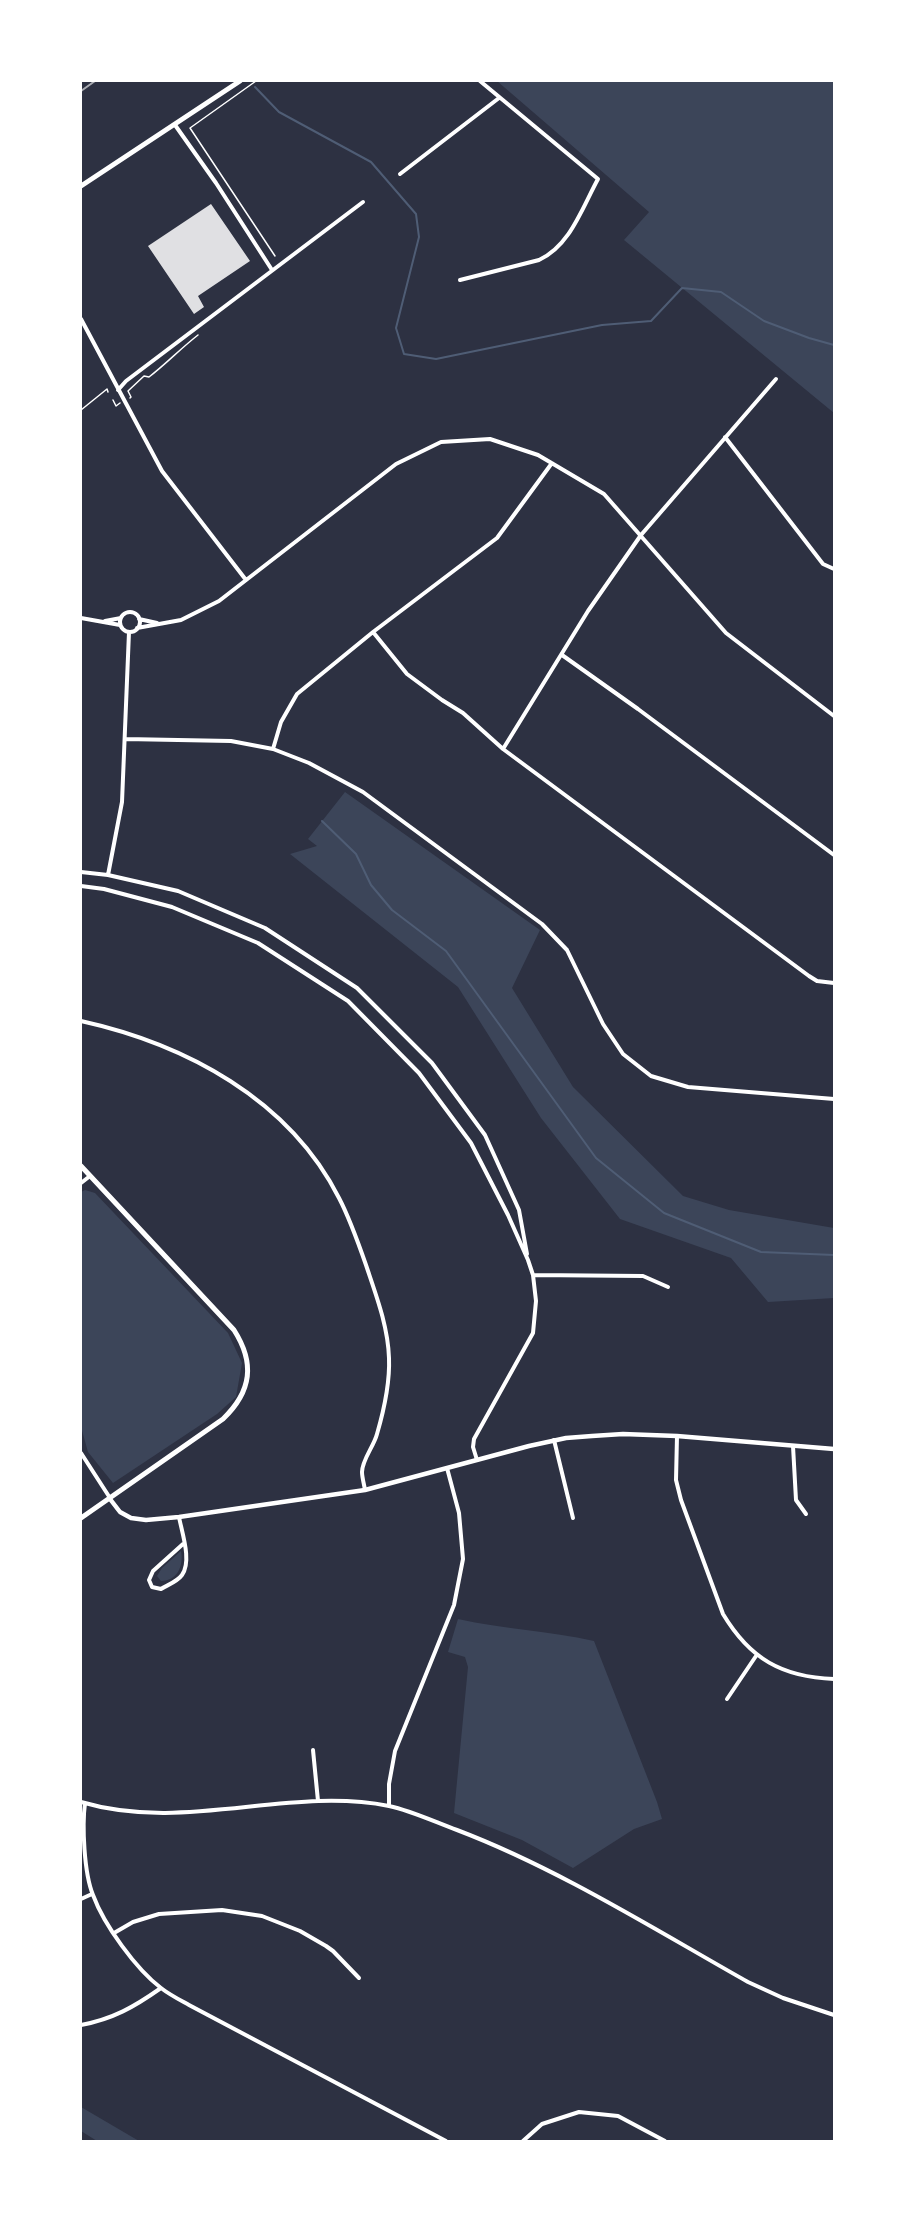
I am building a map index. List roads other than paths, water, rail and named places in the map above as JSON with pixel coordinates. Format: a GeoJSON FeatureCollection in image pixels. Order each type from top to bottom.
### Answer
{"type":"FeatureCollection","features":[{"type":"Feature","properties":{"kind":"main road"},"geometry":{"type":"LineString","coordinates":[[81,186],[240,81]]}},
{"type":"Feature","properties":{"kind":"main road"},"geometry":{"type":"LineString","coordinates":[[81,1166],[234,1330],[249,1363],[245,1387],[232,1411],[215,1426],[81,1518]]}},
{"type":"Feature","properties":{"kind":"street"},"geometry":{"type":"LineString","coordinates":[[460,280],[550,255],[567,237],[598,179],[480,81]]}},
{"type":"Feature","properties":{"kind":"street"},"geometry":{"type":"LineString","coordinates":[[400,174],[499,98]]}},
{"type":"Feature","properties":{"kind":"street"},"geometry":{"type":"LineString","coordinates":[[175,125],[216,183],[272,270]]}},
{"type":"Feature","properties":{"kind":"street"},"geometry":{"type":"LineString","coordinates":[[118,390],[126,381],[363,202]]}},
{"type":"Feature","properties":{"kind":"street"},"geometry":{"type":"LineString","coordinates":[[81,319],[162,471],[246,580]]}},
{"type":"Feature","properties":{"kind":"street"},"geometry":{"type":"LineString","coordinates":[[503,748],[588,611],[641,536],[776,380]]}},
{"type":"Feature","properties":{"kind":"street"},"geometry":{"type":"LineString","coordinates":[[725,437],[823,564],[834,569]]}},
{"type":"Feature","properties":{"kind":"street"},"geometry":{"type":"LineString","coordinates":[[129,632],[137,628],[181,620],[211,606],[396,464],[437,444],[490,439],[538,455],[604,494],[726,633],[834,716]]}},
{"type":"Feature","properties":{"kind":"street"},"geometry":{"type":"LineString","coordinates":[[273,749],[281,722],[297,694],[501,534],[552,463]]}},
{"type":"Feature","properties":{"kind":"street"},"geometry":{"type":"LineString","coordinates":[[105,621],[121,618],[126,613],[132,612],[139,619],[160,624]]}},
{"type":"Feature","properties":{"kind":"street"},"geometry":{"type":"LineString","coordinates":[[81,618],[120,625],[129,632]]}},
{"type":"Feature","properties":{"kind":"street"},"geometry":{"type":"LineString","coordinates":[[120,625],[121,618]]}},
{"type":"Feature","properties":{"kind":"street"},"geometry":{"type":"LineString","coordinates":[[137,628],[139,619]]}},
{"type":"Feature","properties":{"kind":"street"},"geometry":{"type":"LineString","coordinates":[[108,876],[122,802],[129,632]]}},
{"type":"Feature","properties":{"kind":"street"},"geometry":{"type":"LineString","coordinates":[[374,632],[407,674],[442,700],[463,712],[503,748],[809,976],[817,981],[834,983]]}},
{"type":"Feature","properties":{"kind":"street"},"geometry":{"type":"LineString","coordinates":[[562,656],[638,709],[834,855]]}},
{"type":"Feature","properties":{"kind":"street"},"geometry":{"type":"LineString","coordinates":[[126,739],[231,741],[273,749],[309,763],[363,792],[542,924],[567,950],[603,1024],[623,1054],[651,1076],[688,1087],[834,1099]]}},
{"type":"Feature","properties":{"kind":"street"},"geometry":{"type":"LineString","coordinates":[[81,872],[178,891],[265,928],[357,988],[432,1063],[484,1135],[519,1210],[528,1260]]}},
{"type":"Feature","properties":{"kind":"street"},"geometry":{"type":"LineString","coordinates":[[81,886],[104,889],[172,907],[258,943],[348,1001],[419,1073],[471,1143],[528,1260],[533,1275],[536,1301],[532,1333],[474,1439],[473,1447],[477,1460]]}},
{"type":"Feature","properties":{"kind":"street"},"geometry":{"type":"LineString","coordinates":[[81,1021],[147,1039],[214,1070],[283,1122],[317,1161],[352,1224],[380,1305],[389,1356],[384,1406],[377,1436],[362,1470],[365,1490]]}},
{"type":"Feature","properties":{"kind":"street"},"geometry":{"type":"LineString","coordinates":[[81,1184],[90,1176]]}},
{"type":"Feature","properties":{"kind":"street"},"geometry":{"type":"LineString","coordinates":[[533,1275],[643,1276],[668,1287]]}},
{"type":"Feature","properties":{"kind":"street"},"geometry":{"type":"LineString","coordinates":[[81,1453],[120,1512],[131,1518],[146,1520],[365,1490],[554,1440],[623,1434],[834,1449]]}},
{"type":"Feature","properties":{"kind":"street"},"geometry":{"type":"LineString","coordinates":[[676,1436],[676,1480],[681,1500],[723,1614],[733,1631],[756,1656],[769,1664],[795,1673],[834,1679]]}},
{"type":"Feature","properties":{"kind":"street"},"geometry":{"type":"LineString","coordinates":[[554,1440],[573,1518]]}},
{"type":"Feature","properties":{"kind":"street"},"geometry":{"type":"LineString","coordinates":[[793,1446],[796,1500],[806,1514]]}},
{"type":"Feature","properties":{"kind":"street"},"geometry":{"type":"LineString","coordinates":[[388,1806],[395,1751],[454,1605],[463,1558],[459,1514],[447,1468]]}},
{"type":"Feature","properties":{"kind":"street"},"geometry":{"type":"LineString","coordinates":[[179,1517],[186,1559],[182,1575],[161,1589],[152,1587],[149,1581],[153,1571],[183,1544]]}},
{"type":"Feature","properties":{"kind":"street"},"geometry":{"type":"LineString","coordinates":[[727,1699],[756,1656]]}},
{"type":"Feature","properties":{"kind":"street"},"geometry":{"type":"LineString","coordinates":[[313,1750],[318,1801]]}},
{"type":"Feature","properties":{"kind":"street"},"geometry":{"type":"LineString","coordinates":[[446,2141],[277,2053],[161,1988],[135,1963],[114,1933],[92,1894],[83,1826],[83,1802],[138,1812],[170,1814],[318,1801],[388,1806],[513,1853],[748,1982],[783,1998],[834,2014]]}},
{"type":"Feature","properties":{"kind":"street"},"geometry":{"type":"LineString","coordinates":[[81,1899],[92,1894]]}},
{"type":"Feature","properties":{"kind":"street"},"geometry":{"type":"LineString","coordinates":[[114,1933],[133,1922],[159,1914],[222,1910],[262,1916],[300,1931],[326,1946],[359,1978]]}},
{"type":"Feature","properties":{"kind":"street"},"geometry":{"type":"LineString","coordinates":[[81,2025],[103,2021],[132,2008],[161,1988]]}},
{"type":"Feature","properties":{"kind":"street"},"geometry":{"type":"LineString","coordinates":[[523,2141],[542,2124],[579,2112],[618,2116],[665,2141]]}},
{"type":"Feature","properties":{"kind":"waterway"},"geometry":{"type":"LineString","coordinates":[[255,87],[279,112],[371,162],[416,214],[419,237],[396,328],[404,354],[436,359],[602,325],[651,321],[682,288],[721,292],[764,321],[834,345]]}},
{"type":"Feature","properties":{"kind":"waterway"},"geometry":{"type":"LineString","coordinates":[[322,821],[356,854],[371,885],[392,910],[446,951],[596,1158],[664,1213],[761,1252],[834,1255]]}},
{"type":"Feature","properties":{"kind":"railway"},"geometry":{"type":"LineString","coordinates":[[81,91],[95,81]]}}]}
